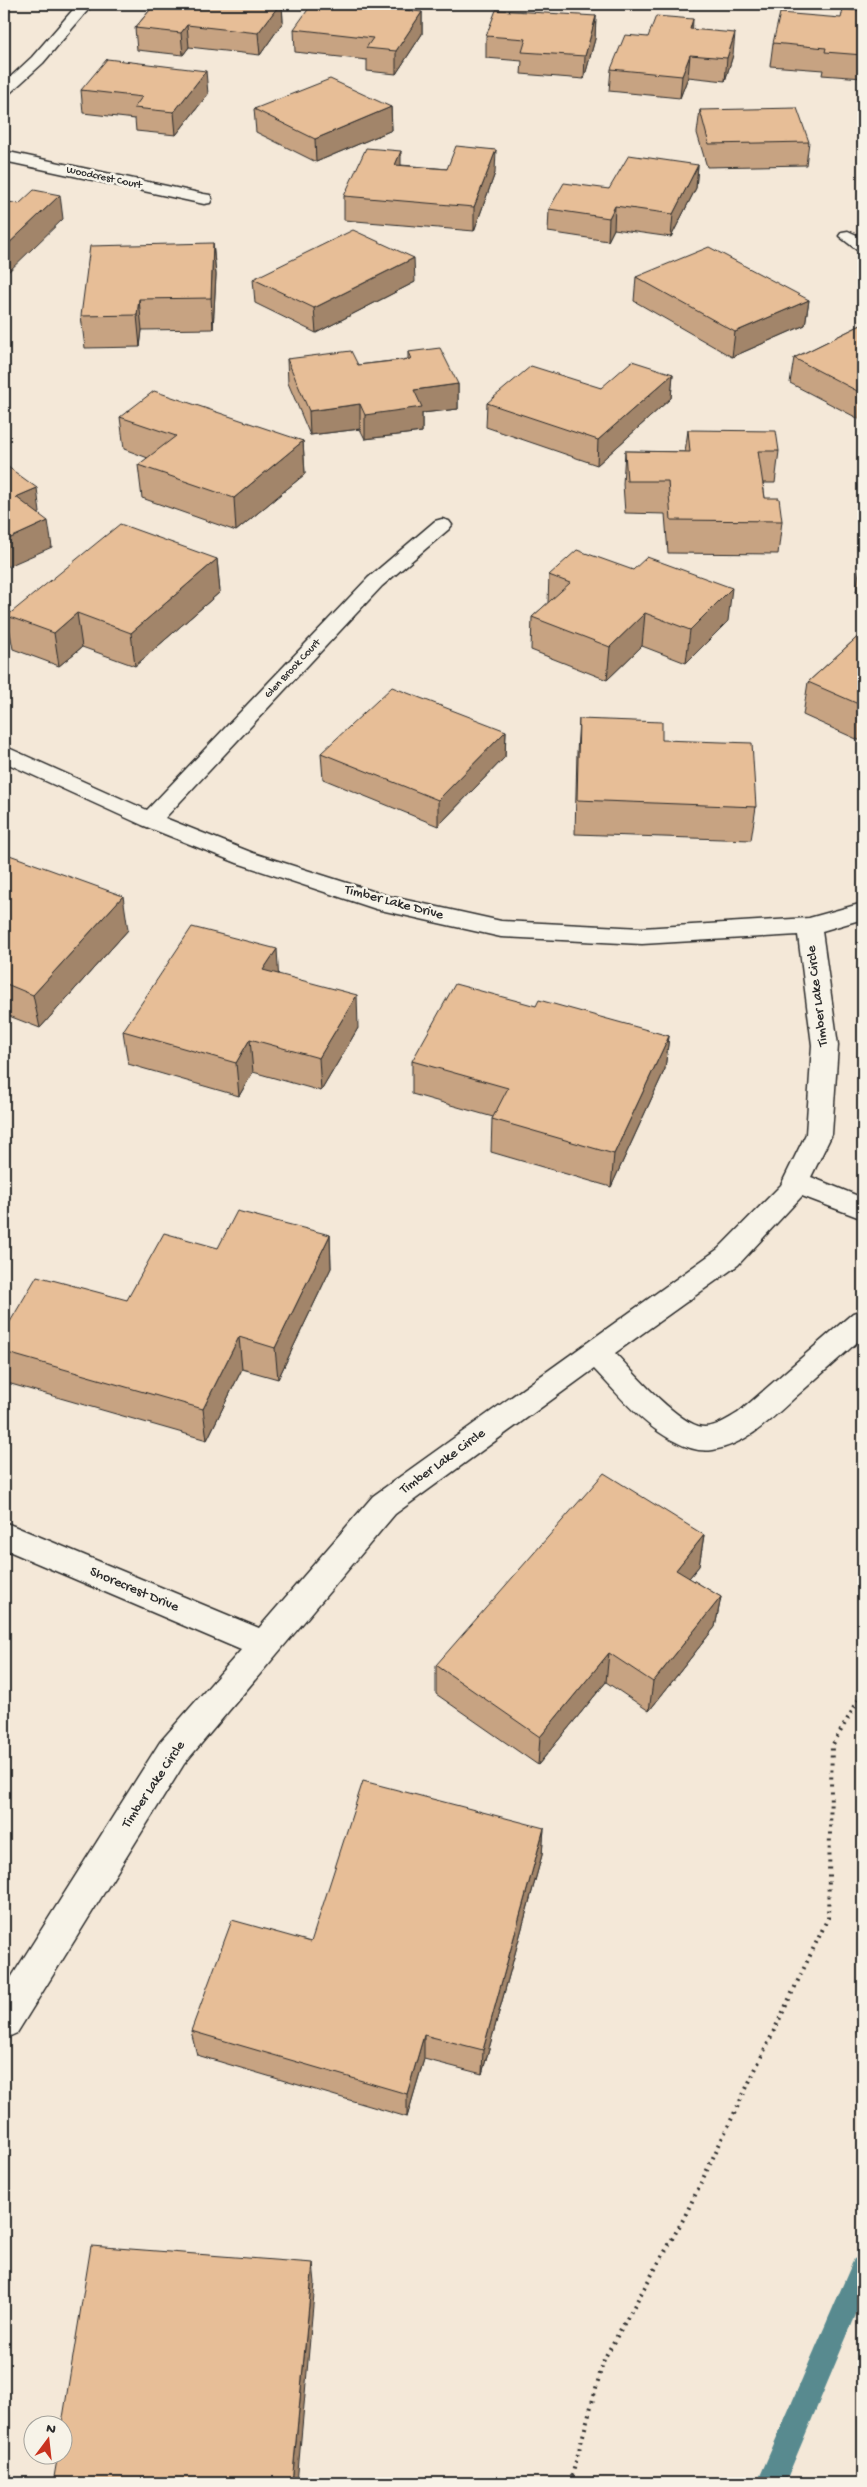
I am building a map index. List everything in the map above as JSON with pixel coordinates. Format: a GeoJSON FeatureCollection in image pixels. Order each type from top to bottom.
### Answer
{"type":"FeatureCollection","features":[{"type":"Feature","properties":{"kind":"street"},"geometry":{"type":"LineString","coordinates":[[4,90],[18,79],[54,43],[86,4]]}},
{"type":"Feature","properties":{"kind":"street","name":"Woodcrest Court"},"geometry":{"type":"LineString","coordinates":[[4,156],[204,199]]}},
{"type":"Feature","properties":{"kind":"street"},"geometry":{"type":"LineString","coordinates":[[848,236],[863,246]]}},
{"type":"Feature","properties":{"kind":"street","name":"Glen Brook Court"},"geometry":{"type":"LineString","coordinates":[[150,820],[375,582],[442,525]]}},
{"type":"Feature","properties":{"kind":"street","name":"Timber Lake Drive"},"geometry":{"type":"LineString","coordinates":[[4,753],[150,820],[245,858],[384,903],[501,929],[642,936],[809,926],[863,911]]}},
{"type":"Feature","properties":{"kind":"street","name":"Timber Lake Circle"},"geometry":{"type":"LineString","coordinates":[[4,2021],[172,1753],[384,1505],[728,1257],[791,1191],[819,1134],[825,1046],[809,926]]}},
{"type":"Feature","properties":{"kind":"street"},"geometry":{"type":"LineString","coordinates":[[795,1182],[863,1209]]}},
{"type":"Feature","properties":{"kind":"street"},"geometry":{"type":"LineString","coordinates":[[596,1352],[673,1427],[698,1438],[728,1434],[748,1421],[863,1321]]}},
{"type":"Feature","properties":{"kind":"street","name":"Shorecrest Drive"},"geometry":{"type":"LineString","coordinates":[[4,1534],[264,1645]]}},
{"type":"Feature","properties":{"kind":"path"},"geometry":{"type":"LineString","coordinates":[[570,2483],[604,2358],[684,2218],[828,1918],[832,1746],[863,1692]]}},
{"type":"Feature","properties":{"kind":"building"},"geometry":{"type":"Polygon","coordinates":[[[155,4],[280,4],[258,33],[187,25],[181,33],[135,28],[155,4]]]}},
{"type":"Feature","properties":{"kind":"building"},"geometry":{"type":"Polygon","coordinates":[[[312,4],[349,4],[422,12],[396,51],[366,48],[373,38],[294,29],[312,4]]]}},
{"type":"Feature","properties":{"kind":"building"},"geometry":{"type":"Polygon","coordinates":[[[843,9],[863,11],[863,55],[825,52],[826,48],[773,43],[780,13],[841,18],[843,9]]]}},
{"type":"Feature","properties":{"kind":"building"},"geometry":{"type":"Polygon","coordinates":[[[496,10],[596,16],[585,56],[522,52],[526,39],[486,36],[496,10]]]}},
{"type":"Feature","properties":{"kind":"building"},"geometry":{"type":"Polygon","coordinates":[[[656,16],[693,19],[690,29],[735,33],[727,58],[690,55],[682,76],[611,69],[625,35],[648,37],[656,16]]]}},
{"type":"Feature","properties":{"kind":"building"},"geometry":{"type":"Polygon","coordinates":[[[107,59],[206,71],[174,112],[134,108],[142,97],[81,90],[107,59]]]}},
{"type":"Feature","properties":{"kind":"building"},"geometry":{"type":"Polygon","coordinates":[[[330,79],[391,107],[315,139],[254,109],[330,79]]]}},
{"type":"Feature","properties":{"kind":"building"},"geometry":{"type":"Polygon","coordinates":[[[797,108],[809,142],[709,144],[700,110],[797,108]]]}},
{"type":"Feature","properties":{"kind":"building"},"geometry":{"type":"Polygon","coordinates":[[[456,146],[496,150],[474,207],[344,196],[366,148],[401,151],[395,165],[447,169],[456,146]]]}},
{"type":"Feature","properties":{"kind":"building"},"geometry":{"type":"Polygon","coordinates":[[[629,155],[698,165],[673,214],[615,206],[609,218],[549,209],[564,183],[609,189],[629,155]]]}},
{"type":"Feature","properties":{"kind":"building"},"geometry":{"type":"Polygon","coordinates":[[[34,190],[60,195],[4,248],[4,201],[19,204],[34,190]]]}},
{"type":"Feature","properties":{"kind":"building"},"geometry":{"type":"Polygon","coordinates":[[[353,230],[414,258],[314,308],[253,279],[353,230]]]}},
{"type":"Feature","properties":{"kind":"building"},"geometry":{"type":"Polygon","coordinates":[[[213,243],[211,298],[139,299],[137,315],[81,316],[90,246],[213,243]]]}},
{"type":"Feature","properties":{"kind":"building"},"geometry":{"type":"Polygon","coordinates":[[[709,247],[809,300],[735,332],[636,277],[709,247]]]}},
{"type":"Feature","properties":{"kind":"building"},"geometry":{"type":"Polygon","coordinates":[[[863,324],[863,394],[794,358],[863,324]]]}},
{"type":"Feature","properties":{"kind":"building"},"geometry":{"type":"Polygon","coordinates":[[[440,348],[458,384],[414,390],[422,407],[365,415],[360,404],[309,411],[287,359],[351,351],[358,365],[411,359],[408,352],[440,348]]]}},
{"type":"Feature","properties":{"kind":"building"},"geometry":{"type":"Polygon","coordinates":[[[632,361],[673,374],[598,440],[487,403],[531,366],[601,388],[632,361]]]}},
{"type":"Feature","properties":{"kind":"building"},"geometry":{"type":"Polygon","coordinates":[[[154,391],[303,441],[234,498],[138,465],[176,436],[120,417],[154,391]]]}},
{"type":"Feature","properties":{"kind":"building"},"geometry":{"type":"Polygon","coordinates":[[[688,430],[776,431],[779,451],[758,451],[765,498],[779,498],[782,521],[671,520],[668,481],[627,481],[625,451],[690,452],[688,430]]]}},
{"type":"Feature","properties":{"kind":"building"},"geometry":{"type":"Polygon","coordinates":[[[4,464],[37,488],[16,497],[48,521],[4,541],[4,464]]]}},
{"type":"Feature","properties":{"kind":"building"},"geometry":{"type":"Polygon","coordinates":[[[120,524],[217,559],[131,633],[77,613],[54,633],[7,616],[120,524]]]}},
{"type":"Feature","properties":{"kind":"building"},"geometry":{"type":"Polygon","coordinates":[[[577,550],[633,570],[647,557],[732,588],[690,630],[645,613],[610,647],[532,617],[570,583],[549,575],[577,550]]]}},
{"type":"Feature","properties":{"kind":"building"},"geometry":{"type":"Polygon","coordinates":[[[863,632],[863,706],[808,682],[863,632]]]}},
{"type":"Feature","properties":{"kind":"building"},"geometry":{"type":"Polygon","coordinates":[[[392,687],[506,731],[438,800],[321,753],[392,687]]]}},
{"type":"Feature","properties":{"kind":"building"},"geometry":{"type":"Polygon","coordinates":[[[579,719],[662,722],[662,740],[752,743],[756,807],[577,800],[579,719]]]}},
{"type":"Feature","properties":{"kind":"building"},"geometry":{"type":"Polygon","coordinates":[[[4,853],[123,896],[33,995],[4,983],[4,853]]]}},
{"type":"Feature","properties":{"kind":"building"},"geometry":{"type":"Polygon","coordinates":[[[192,927],[277,949],[263,970],[357,995],[319,1058],[250,1039],[236,1063],[123,1031],[192,927]]]}},
{"type":"Feature","properties":{"kind":"building"},"geometry":{"type":"Polygon","coordinates":[[[455,984],[536,1006],[539,1000],[669,1036],[614,1154],[492,1119],[508,1088],[412,1061],[455,984]]]}},
{"type":"Feature","properties":{"kind":"building"},"geometry":{"type":"Polygon","coordinates":[[[237,1211],[330,1235],[275,1348],[239,1337],[203,1409],[4,1352],[4,1332],[37,1276],[127,1300],[164,1233],[218,1248],[237,1211]]]}},
{"type":"Feature","properties":{"kind":"building"},"geometry":{"type":"Polygon","coordinates":[[[604,1473],[704,1535],[676,1570],[721,1597],[653,1682],[609,1653],[540,1737],[436,1665],[604,1473]]]}},
{"type":"Feature","properties":{"kind":"building"},"geometry":{"type":"Polygon","coordinates":[[[363,1781],[544,1828],[483,2050],[424,2035],[407,2094],[191,2031],[232,1920],[311,1942],[363,1781]]]}},
{"type":"Feature","properties":{"kind":"building"},"geometry":{"type":"Polygon","coordinates":[[[91,2246],[313,2263],[292,2483],[53,2483],[56,2464],[72,2464],[72,2414],[64,2414],[91,2246]]]}},
{"type":"Feature","properties":{"kind":"waterway"},"geometry":{"type":"LineString","coordinates":[[771,2483],[863,2268]]}}]}
